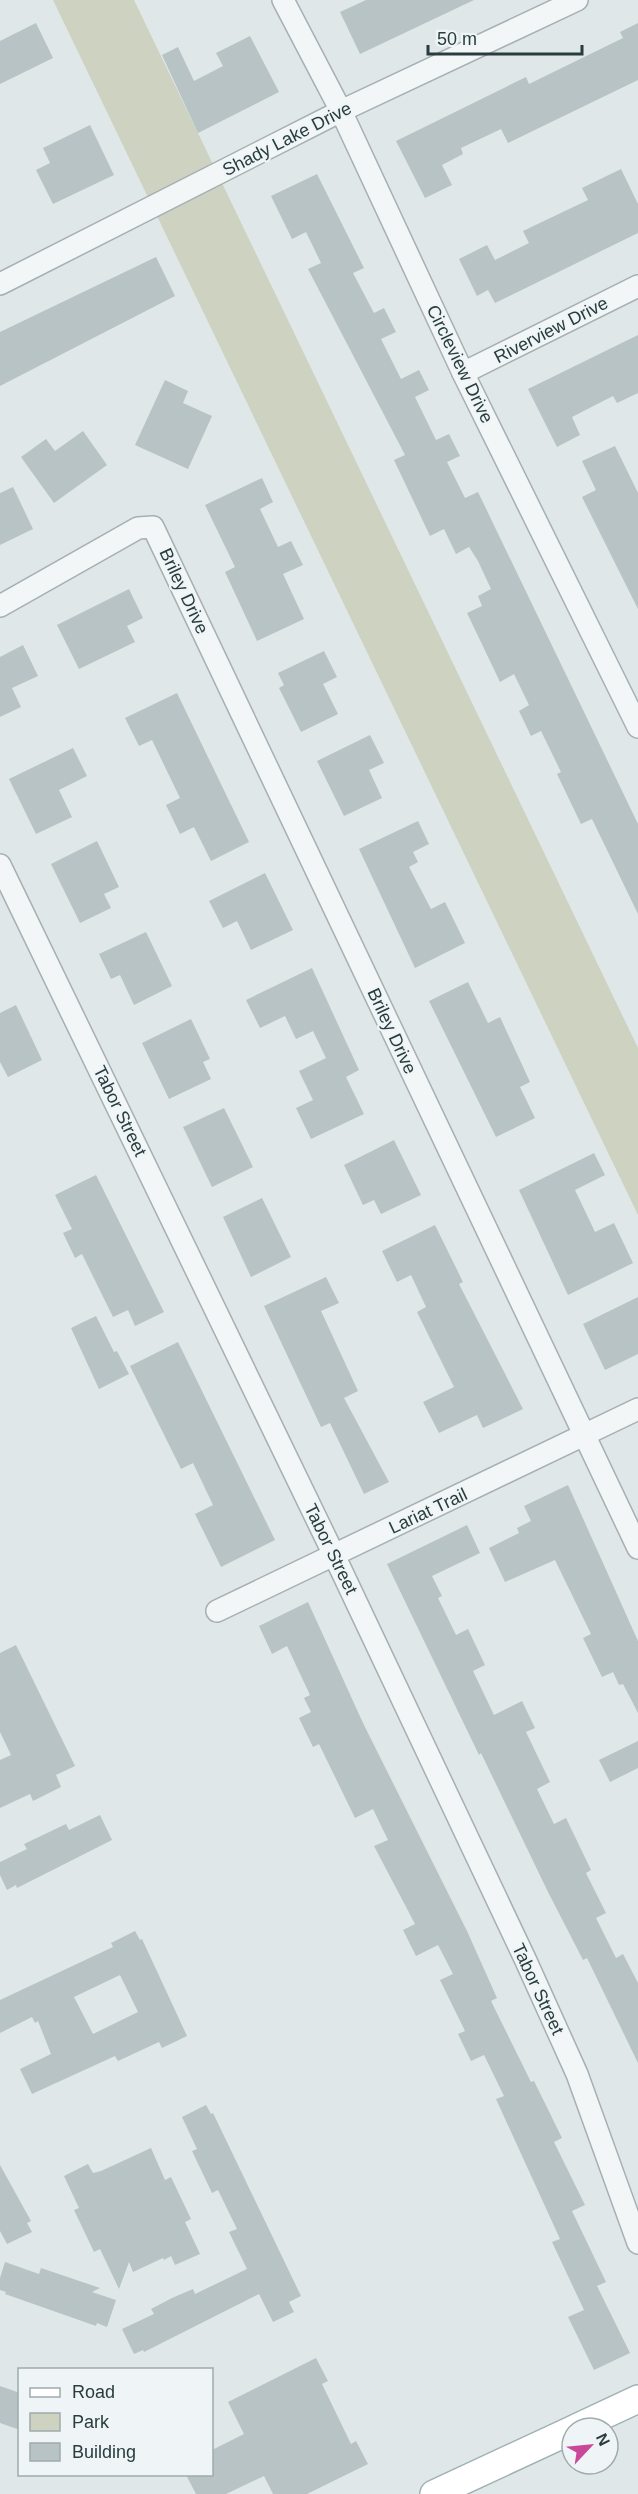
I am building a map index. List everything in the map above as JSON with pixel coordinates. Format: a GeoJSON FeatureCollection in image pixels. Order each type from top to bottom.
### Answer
{"type":"FeatureCollection","features":[{"type":"Feature","properties":{"kind":"main road"},"geometry":{"type":"LineString","coordinates":[[602,2416],[638,2399]]}},
{"type":"Feature","properties":{"kind":"main road"},"geometry":{"type":"LineString","coordinates":[[434,2494],[560,2436]]}},
{"type":"Feature","properties":{"kind":"street","name":"Circleview Drive"},"geometry":{"type":"LineString","coordinates":[[283,0],[341,111],[464,373],[638,727]]}},
{"type":"Feature","properties":{"kind":"street","name":"Shady Lake Drive"},"geometry":{"type":"LineString","coordinates":[[0,284],[341,111],[577,0]]}},
{"type":"Feature","properties":{"kind":"street","name":"Riverview Drive"},"geometry":{"type":"LineString","coordinates":[[464,373],[638,286]]}},
{"type":"Feature","properties":{"kind":"street","name":"Briley Drive"},"geometry":{"type":"LineString","coordinates":[[0,606],[138,528],[153,527],[638,1548]]}},
{"type":"Feature","properties":{"kind":"street","name":"Tabor Street"},"geometry":{"type":"LineString","coordinates":[[0,865],[334,1555],[577,2074],[638,2244]]}},
{"type":"Feature","properties":{"kind":"street","name":"Lariat Trail"},"geometry":{"type":"LineString","coordinates":[[217,1611],[638,1409]]}},
{"type":"Feature","properties":{"kind":"green space"},"geometry":{"type":"Polygon","coordinates":[[[53,0],[134,0],[638,1048],[638,1215],[53,0]]]}},
{"type":"Feature","properties":{"kind":"building"},"geometry":{"type":"Polygon","coordinates":[[[366,0],[474,0],[360,54],[340,12],[366,0]]]}},
{"type":"Feature","properties":{"kind":"building"},"geometry":{"type":"Polygon","coordinates":[[[36,23],[53,58],[0,84],[0,41],[36,23]]]}},
{"type":"Feature","properties":{"kind":"building"},"geometry":{"type":"Polygon","coordinates":[[[638,23],[638,80],[508,143],[501,129],[461,148],[463,154],[442,165],[452,185],[425,198],[396,141],[526,77],[529,84],[623,38],[620,32],[638,23]]]}},
{"type":"Feature","properties":{"kind":"building"},"geometry":{"type":"Polygon","coordinates":[[[250,36],[279,92],[198,133],[162,55],[178,47],[194,81],[223,66],[216,53],[250,36]]]}},
{"type":"Feature","properties":{"kind":"building"},"geometry":{"type":"Polygon","coordinates":[[[90,125],[114,175],[53,204],[36,170],[50,163],[43,148],[90,125]]]}},
{"type":"Feature","properties":{"kind":"building"},"geometry":{"type":"Polygon","coordinates":[[[621,169],[638,204],[638,233],[495,303],[488,290],[477,296],[459,259],[487,245],[495,260],[529,243],[523,231],[588,200],[582,188],[621,169]]]}},
{"type":"Feature","properties":{"kind":"building"},"geometry":{"type":"Polygon","coordinates":[[[317,174],[364,268],[353,273],[374,313],[384,308],[396,332],[381,339],[401,379],[419,370],[429,390],[415,397],[436,440],[449,434],[460,456],[447,462],[465,498],[478,492],[638,824],[638,914],[592,819],[581,824],[557,774],[561,772],[541,731],[531,736],[519,711],[529,705],[514,674],[500,682],[467,613],[482,606],[478,596],[491,589],[478,561],[469,547],[456,554],[444,529],[430,536],[394,460],[405,455],[308,269],[321,263],[306,232],[292,239],[271,196],[317,174]]]}},
{"type":"Feature","properties":{"kind":"building"},"geometry":{"type":"Polygon","coordinates":[[[156,257],[175,296],[0,386],[0,332],[156,257]]]}},
{"type":"Feature","properties":{"kind":"building"},"geometry":{"type":"Polygon","coordinates":[[[638,335],[638,393],[617,403],[613,396],[572,417],[580,435],[557,447],[528,389],[638,335]]]}},
{"type":"Feature","properties":{"kind":"building"},"geometry":{"type":"Polygon","coordinates":[[[165,380],[188,391],[183,403],[212,416],[188,469],[135,445],[165,380]]]}},
{"type":"Feature","properties":{"kind":"building"},"geometry":{"type":"Polygon","coordinates":[[[83,431],[107,465],[54,503],[21,457],[46,439],[55,451],[83,431]]]}},
{"type":"Feature","properties":{"kind":"building"},"geometry":{"type":"Polygon","coordinates":[[[615,446],[638,493],[638,609],[582,497],[596,490],[582,461],[615,446]]]}},
{"type":"Feature","properties":{"kind":"building"},"geometry":{"type":"Polygon","coordinates":[[[262,478],[273,502],[260,509],[278,547],[291,541],[303,565],[283,574],[304,619],[257,641],[225,572],[235,567],[205,505],[262,478]]]}},
{"type":"Feature","properties":{"kind":"building"},"geometry":{"type":"Polygon","coordinates":[[[13,487],[33,529],[0,545],[0,493],[13,487]]]}},
{"type":"Feature","properties":{"kind":"building"},"geometry":{"type":"Polygon","coordinates":[[[129,589],[143,618],[127,626],[135,642],[79,669],[57,625],[129,589]]]}},
{"type":"Feature","properties":{"kind":"building"},"geometry":{"type":"Polygon","coordinates":[[[23,645],[38,676],[12,688],[21,707],[0,717],[0,657],[23,645]]]}},
{"type":"Feature","properties":{"kind":"building"},"geometry":{"type":"Polygon","coordinates":[[[324,651],[337,677],[323,684],[338,714],[301,732],[279,688],[284,685],[278,673],[324,651]]]}},
{"type":"Feature","properties":{"kind":"building"},"geometry":{"type":"Polygon","coordinates":[[[177,693],[249,842],[211,861],[194,827],[180,834],[166,805],[180,798],[152,740],[139,746],[125,718],[177,693]]]}},
{"type":"Feature","properties":{"kind":"building"},"geometry":{"type":"Polygon","coordinates":[[[370,735],[384,763],[369,770],[382,798],[344,816],[317,761],[370,735]]]}},
{"type":"Feature","properties":{"kind":"building"},"geometry":{"type":"Polygon","coordinates":[[[73,748],[87,776],[59,790],[72,817],[36,834],[9,779],[73,748]]]}},
{"type":"Feature","properties":{"kind":"building"},"geometry":{"type":"Polygon","coordinates":[[[418,821],[429,844],[413,852],[418,862],[409,867],[431,909],[445,902],[465,943],[415,968],[359,849],[418,821]]]}},
{"type":"Feature","properties":{"kind":"building"},"geometry":{"type":"Polygon","coordinates":[[[97,841],[119,887],[104,894],[111,908],[80,923],[51,864],[97,841]]]}},
{"type":"Feature","properties":{"kind":"building"},"geometry":{"type":"Polygon","coordinates":[[[265,873],[293,930],[251,950],[237,921],[223,928],[209,901],[265,873]]]}},
{"type":"Feature","properties":{"kind":"building"},"geometry":{"type":"Polygon","coordinates":[[[146,932],[172,986],[134,1005],[120,975],[111,979],[99,954],[146,932]]]}},
{"type":"Feature","properties":{"kind":"building"},"geometry":{"type":"Polygon","coordinates":[[[312,968],[359,1070],[346,1077],[364,1114],[311,1139],[296,1108],[313,1100],[299,1071],[326,1058],[313,1031],[296,1039],[285,1016],[260,1028],[246,1000],[312,968]]]}},
{"type":"Feature","properties":{"kind":"building"},"geometry":{"type":"Polygon","coordinates":[[[468,982],[488,1023],[500,1017],[530,1082],[520,1087],[535,1118],[496,1137],[429,1001],[468,982]]]}},
{"type":"Feature","properties":{"kind":"building"},"geometry":{"type":"Polygon","coordinates":[[[16,1005],[42,1060],[8,1077],[0,1062],[0,1013],[16,1005]]]}},
{"type":"Feature","properties":{"kind":"building"},"geometry":{"type":"Polygon","coordinates":[[[191,1019],[210,1059],[203,1062],[211,1079],[169,1099],[142,1043],[191,1019]]]}},
{"type":"Feature","properties":{"kind":"building"},"geometry":{"type":"Polygon","coordinates":[[[224,1108],[253,1167],[212,1187],[183,1127],[224,1108]]]}},
{"type":"Feature","properties":{"kind":"building"},"geometry":{"type":"Polygon","coordinates":[[[394,1140],[421,1195],[381,1214],[374,1200],[363,1205],[344,1165],[394,1140]]]}},
{"type":"Feature","properties":{"kind":"building"},"geometry":{"type":"Polygon","coordinates":[[[594,1153],[605,1175],[575,1190],[595,1232],[614,1223],[633,1263],[568,1295],[519,1190],[594,1153]]]}},
{"type":"Feature","properties":{"kind":"building"},"geometry":{"type":"Polygon","coordinates":[[[96,1175],[164,1312],[135,1326],[128,1310],[113,1317],[82,1254],[75,1258],[63,1233],[72,1229],[55,1195],[96,1175]]]}},
{"type":"Feature","properties":{"kind":"building"},"geometry":{"type":"Polygon","coordinates":[[[262,1198],[291,1257],[251,1277],[223,1217],[262,1198]]]}},
{"type":"Feature","properties":{"kind":"building"},"geometry":{"type":"Polygon","coordinates":[[[435,1225],[463,1282],[459,1284],[523,1409],[483,1428],[477,1415],[439,1433],[423,1402],[454,1387],[417,1312],[426,1307],[411,1275],[397,1282],[382,1251],[435,1225]]]}},
{"type":"Feature","properties":{"kind":"building"},"geometry":{"type":"Polygon","coordinates":[[[326,1277],[339,1303],[321,1311],[358,1391],[344,1398],[389,1482],[364,1494],[330,1423],[321,1427],[264,1306],[326,1277]]]}},
{"type":"Feature","properties":{"kind":"building"},"geometry":{"type":"Polygon","coordinates":[[[638,1297],[638,1354],[605,1370],[583,1324],[638,1297]]]}},
{"type":"Feature","properties":{"kind":"building"},"geometry":{"type":"Polygon","coordinates":[[[96,1316],[114,1352],[117,1351],[129,1374],[99,1389],[71,1328],[96,1316]]]}},
{"type":"Feature","properties":{"kind":"building"},"geometry":{"type":"Polygon","coordinates":[[[178,1342],[275,1540],[221,1567],[195,1514],[213,1505],[193,1463],[181,1469],[130,1366],[178,1342]]]}},
{"type":"Feature","properties":{"kind":"building"},"geometry":{"type":"Polygon","coordinates":[[[568,1485],[638,1641],[638,1713],[623,1684],[619,1685],[613,1672],[602,1677],[583,1638],[591,1634],[555,1560],[505,1582],[489,1548],[519,1533],[517,1528],[531,1521],[524,1506],[568,1485]]]}},
{"type":"Feature","properties":{"kind":"building"},"geometry":{"type":"Polygon","coordinates":[[[467,1525],[480,1553],[432,1576],[442,1596],[438,1598],[456,1635],[468,1629],[485,1665],[473,1671],[494,1715],[522,1701],[535,1728],[526,1732],[550,1782],[537,1789],[554,1824],[566,1818],[591,1870],[586,1873],[606,1913],[596,1918],[616,1958],[623,1954],[638,1983],[638,2063],[587,1958],[583,1960],[481,1753],[479,1755],[387,1564],[467,1525]]]}},
{"type":"Feature","properties":{"kind":"building"},"geometry":{"type":"Polygon","coordinates":[[[308,1602],[363,1723],[467,1931],[497,1998],[491,2001],[562,2138],[554,2142],[585,2205],[572,2211],[606,2282],[597,2286],[630,2353],[594,2370],[568,2317],[584,2310],[552,2242],[560,2239],[496,2099],[504,2096],[484,2055],[471,2061],[458,2034],[465,2031],[440,1980],[453,1974],[438,1945],[416,1956],[403,1930],[415,1924],[374,1846],[388,1840],[373,1809],[355,1818],[319,1744],[313,1747],[299,1718],[311,1712],[304,1698],[310,1695],[287,1646],[272,1654],[259,1626],[308,1602]]]}},
{"type":"Feature","properties":{"kind":"building"},"geometry":{"type":"Polygon","coordinates":[[[16,1645],[75,1766],[56,1775],[61,1787],[33,1801],[30,1794],[0,1808],[0,1760],[11,1755],[0,1732],[0,1653],[16,1645]]]}},
{"type":"Feature","properties":{"kind":"building"},"geometry":{"type":"Polygon","coordinates":[[[638,1741],[638,1768],[610,1782],[599,1760],[638,1741]]]}},
{"type":"Feature","properties":{"kind":"building"},"geometry":{"type":"Polygon","coordinates":[[[100,1815],[112,1840],[17,1888],[16,1885],[7,1890],[0,1875],[0,1862],[27,1849],[24,1844],[66,1824],[69,1830],[100,1815]]]}},
{"type":"Feature","properties":{"kind":"building"},"geometry":{"type":"Polygon","coordinates":[[[135,1931],[140,1940],[142,1939],[187,2036],[162,2048],[159,2042],[118,2061],[115,2056],[32,2094],[20,2069],[51,2054],[38,2021],[35,2023],[32,2017],[0,2033],[0,2000],[113,1947],[111,1943],[135,1931]],[[120,1975],[74,1997],[93,2034],[138,2012],[120,1975]]]}},
{"type":"Feature","properties":{"kind":"building"},"geometry":{"type":"Polygon","coordinates":[[[206,2105],[211,2114],[213,2113],[301,2296],[289,2302],[294,2312],[273,2322],[259,2294],[144,2352],[143,2350],[134,2354],[122,2329],[154,2314],[151,2309],[172,2298],[193,2289],[195,2294],[247,2269],[229,2232],[237,2229],[218,2190],[212,2193],[192,2151],[197,2149],[182,2117],[206,2105]]]}},
{"type":"Feature","properties":{"kind":"building"},"geometry":{"type":"Polygon","coordinates":[[[151,2148],[165,2180],[171,2177],[191,2219],[185,2222],[200,2254],[175,2265],[171,2256],[164,2260],[163,2258],[133,2272],[129,2262],[119,2289],[100,2249],[94,2252],[74,2210],[79,2208],[64,2176],[88,2164],[93,2173],[101,2171],[151,2148]]]}},
{"type":"Feature","properties":{"kind":"building"},"geometry":{"type":"Polygon","coordinates":[[[0,2165],[31,2221],[27,2223],[32,2232],[7,2244],[0,2231],[0,2165]]]}},
{"type":"Feature","properties":{"kind":"building"},"geometry":{"type":"Polygon","coordinates":[[[5,2262],[39,2274],[41,2268],[100,2288],[92,2292],[116,2300],[107,2327],[97,2323],[96,2326],[5,2294],[6,2292],[0,2290],[0,2278],[5,2262]]]}},
{"type":"Feature","properties":{"kind":"building"},"geometry":{"type":"Polygon","coordinates":[[[316,2358],[328,2381],[322,2384],[351,2444],[356,2441],[368,2464],[307,2494],[273,2494],[264,2476],[226,2494],[196,2494],[187,2476],[213,2476],[213,2450],[244,2434],[228,2402],[316,2358]]]}},
{"type":"Feature","properties":{"kind":"building"},"geometry":{"type":"Polygon","coordinates":[[[0,2386],[18,2392],[18,2429],[0,2423],[0,2386]]]}}]}
